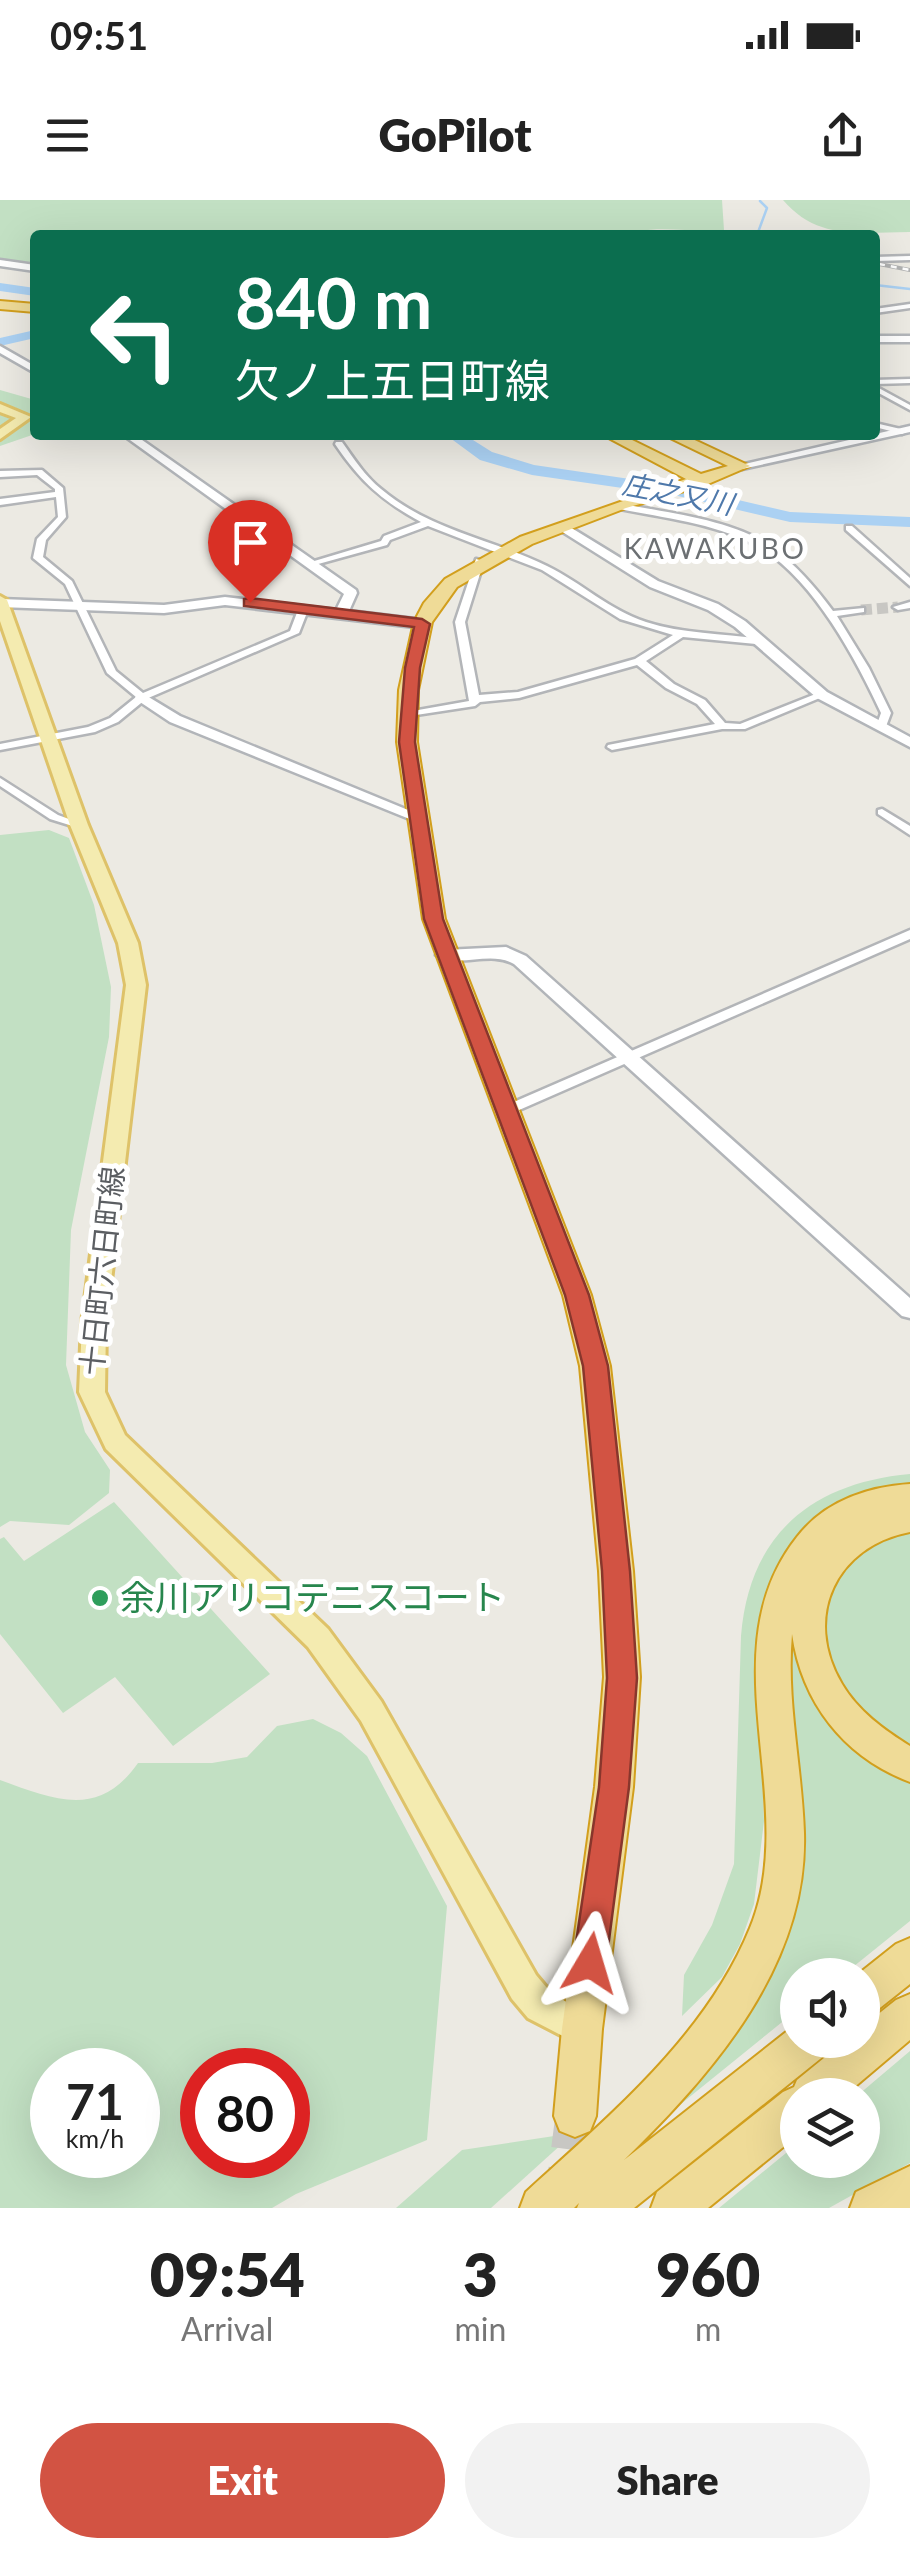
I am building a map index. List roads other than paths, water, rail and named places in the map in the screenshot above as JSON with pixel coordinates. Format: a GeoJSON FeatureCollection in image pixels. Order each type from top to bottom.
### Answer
{"type":"FeatureCollection","features":[{"type":"Feature","properties":{"kind":"highway"},"geometry":{"type":"LineString","coordinates":[[0,305],[30,308]]}},
{"type":"Feature","properties":{"kind":"highway"},"geometry":{"type":"LineString","coordinates":[[620,440],[702,480]]}},
{"type":"Feature","properties":{"kind":"highway"},"geometry":{"type":"LineString","coordinates":[[682,440],[742,466]]}},
{"type":"Feature","properties":{"kind":"highway"},"geometry":{"type":"LineString","coordinates":[[575,2116],[620,1726],[622,1670],[595,1366],[577,1295],[445,956],[430,902],[407,715],[422,624],[442,591],[479,562],[742,466]]}},
{"type":"Feature","properties":{"kind":"highway"},"geometry":{"type":"LineString","coordinates":[[542,2208],[688,2068],[733,2002],[753,1964],[768,1933],[783,1871],[784,1802],[774,1662],[781,1600],[798,1562],[829,1524],[874,1503],[910,1498]]}},
{"type":"Feature","properties":{"kind":"highway"},"geometry":{"type":"LineString","coordinates":[[910,1518],[872,1526],[833,1552],[819,1572],[807,1615],[814,1664],[825,1689],[862,1734],[910,1765]]}},
{"type":"Feature","properties":{"kind":"highway"},"geometry":{"type":"LineString","coordinates":[[880,1982],[910,1958]]}},
{"type":"Feature","properties":{"kind":"highway"},"geometry":{"type":"LineString","coordinates":[[833,2078],[910,2014]]}},
{"type":"Feature","properties":{"kind":"highway"},"geometry":{"type":"LineString","coordinates":[[599,2208],[787,2058]]}},
{"type":"Feature","properties":{"kind":"highway"},"geometry":{"type":"LineString","coordinates":[[673,2208],[780,2122]]}},
{"type":"Feature","properties":{"kind":"highway"},"geometry":{"type":"LineString","coordinates":[[872,2208],[910,2188]]}},
{"type":"Feature","properties":{"kind":"main road"},"geometry":{"type":"LineString","coordinates":[[0,408],[25,417],[0,435]]}},
{"type":"Feature","properties":{"kind":"main road","name":"十日町六日町線"},"geometry":{"type":"LineString","coordinates":[[0,602],[79,825],[128,943],[136,985],[94,1323],[92,1392],[115,1442],[318,1638],[370,1711],[524,1987],[540,2006],[582,2030]]}},
{"type":"Feature","properties":{"kind":"street"},"geometry":{"type":"LineString","coordinates":[[880,258],[910,258]]}},
{"type":"Feature","properties":{"kind":"street"},"geometry":{"type":"LineString","coordinates":[[0,263],[30,267]]}},
{"type":"Feature","properties":{"kind":"street"},"geometry":{"type":"LineString","coordinates":[[880,311],[910,306]]}},
{"type":"Feature","properties":{"kind":"street"},"geometry":{"type":"LineString","coordinates":[[880,339],[910,339]]}},
{"type":"Feature","properties":{"kind":"street"},"geometry":{"type":"LineString","coordinates":[[0,350],[30,367]]}},
{"type":"Feature","properties":{"kind":"street"},"geometry":{"type":"LineString","coordinates":[[880,384],[910,381]]}},
{"type":"Feature","properties":{"kind":"street"},"geometry":{"type":"LineString","coordinates":[[880,388],[910,408]]}},
{"type":"Feature","properties":{"kind":"street"},"geometry":{"type":"LineString","coordinates":[[880,426],[906,430]]}},
{"type":"Feature","properties":{"kind":"street"},"geometry":{"type":"LineString","coordinates":[[880,436],[906,430]]}},
{"type":"Feature","properties":{"kind":"street"},"geometry":{"type":"LineString","coordinates":[[135,440],[350,593],[341,614]]}},
{"type":"Feature","properties":{"kind":"street"},"geometry":{"type":"LineString","coordinates":[[742,466],[860,440]]}},
{"type":"Feature","properties":{"kind":"street"},"geometry":{"type":"LineString","coordinates":[[339,444],[354,472],[409,517],[564,579],[609,610],[682,633],[756,641]]}},
{"type":"Feature","properties":{"kind":"street"},"geometry":{"type":"LineString","coordinates":[[0,474],[39,472],[59,488],[62,517],[42,539],[38,558],[69,583],[112,673],[176,719],[417,817]]}},
{"type":"Feature","properties":{"kind":"street"},"geometry":{"type":"LineString","coordinates":[[0,502],[58,494]]}},
{"type":"Feature","properties":{"kind":"street"},"geometry":{"type":"LineString","coordinates":[[623,507],[696,521],[768,548],[831,614],[863,662],[886,713],[882,728]]}},
{"type":"Feature","properties":{"kind":"street"},"geometry":{"type":"LineString","coordinates":[[314,564],[384,543],[425,524]]}},
{"type":"Feature","properties":{"kind":"street"},"geometry":{"type":"LineString","coordinates":[[564,528],[654,584],[713,607],[740,624],[822,694],[910,743]]}},
{"type":"Feature","properties":{"kind":"street"},"geometry":{"type":"LineString","coordinates":[[848,528],[910,583]]}},
{"type":"Feature","properties":{"kind":"street"},"geometry":{"type":"LineString","coordinates":[[407,715],[475,703],[460,622],[479,562]]}},
{"type":"Feature","properties":{"kind":"street"},"geometry":{"type":"LineString","coordinates":[[0,602],[164,609],[226,601],[422,624]]}},
{"type":"Feature","properties":{"kind":"street"},"geometry":{"type":"LineString","coordinates":[[0,747],[91,730],[114,720],[142,697],[294,633],[303,610]]}},
{"type":"Feature","properties":{"kind":"street"},"geometry":{"type":"LineString","coordinates":[[831,614],[862,610]]}},
{"type":"Feature","properties":{"kind":"street"},"geometry":{"type":"LineString","coordinates":[[474,699],[519,696],[639,661],[682,633]]}},
{"type":"Feature","properties":{"kind":"street"},"geometry":{"type":"LineString","coordinates":[[639,661],[670,686],[701,702],[722,726]]}},
{"type":"Feature","properties":{"kind":"street"},"geometry":{"type":"LineString","coordinates":[[612,747],[722,726],[741,728],[822,694]]}},
{"type":"Feature","properties":{"kind":"street"},"geometry":{"type":"LineString","coordinates":[[0,781],[54,816],[79,825]]}},
{"type":"Feature","properties":{"kind":"street"},"geometry":{"type":"LineString","coordinates":[[882,812],[910,831]]}},
{"type":"Feature","properties":{"kind":"street"},"geometry":{"type":"LineString","coordinates":[[505,1111],[910,934]]}},
{"type":"Feature","properties":{"kind":"street"},"geometry":{"type":"LineString","coordinates":[[445,956],[506,952],[630,1057],[910,1310]]}},
{"type":"Feature","properties":{"kind":"waterway"},"geometry":{"type":"LineString","coordinates":[[759,230],[767,208],[760,201]]}},
{"type":"Feature","properties":{"kind":"waterway"},"geometry":{"type":"LineString","coordinates":[[880,286],[910,289]]}},
{"type":"Feature","properties":{"kind":"waterway"},"geometry":{"type":"LineString","coordinates":[[0,287],[30,291]]}},
{"type":"Feature","properties":{"kind":"waterway","name":"庄之又川"},"geometry":{"type":"LineString","coordinates":[[0,342],[30,335]]}},
{"type":"Feature","properties":{"kind":"waterway","name":"庄之又川"},"geometry":{"type":"LineString","coordinates":[[462,440],[486,456],[532,470],[678,491],[790,517],[910,522]]}},
{"type":"Feature","properties":{"kind":"tunnel"},"geometry":{"type":"LineString","coordinates":[[861,610],[898,607]]}},
{"type":"Feature","properties":{"kind":"tunnel"},"geometry":{"type":"LineString","coordinates":[[563,2208],[575,2116]]}},
{"type":"Feature","properties":{"kind":"railway"},"geometry":{"type":"LineString","coordinates":[[880,264],[910,270]]}},
{"type":"Feature","properties":{"kind":"place","name":"余川アリコテニスコート"},"geometry":{"type":"Point","coordinates":[100,1598]}},
{"type":"Feature","properties":{"kind":"district","name":"KAWAKUBO"},"geometry":{"type":"Point","coordinates":[715,549]}}]}
